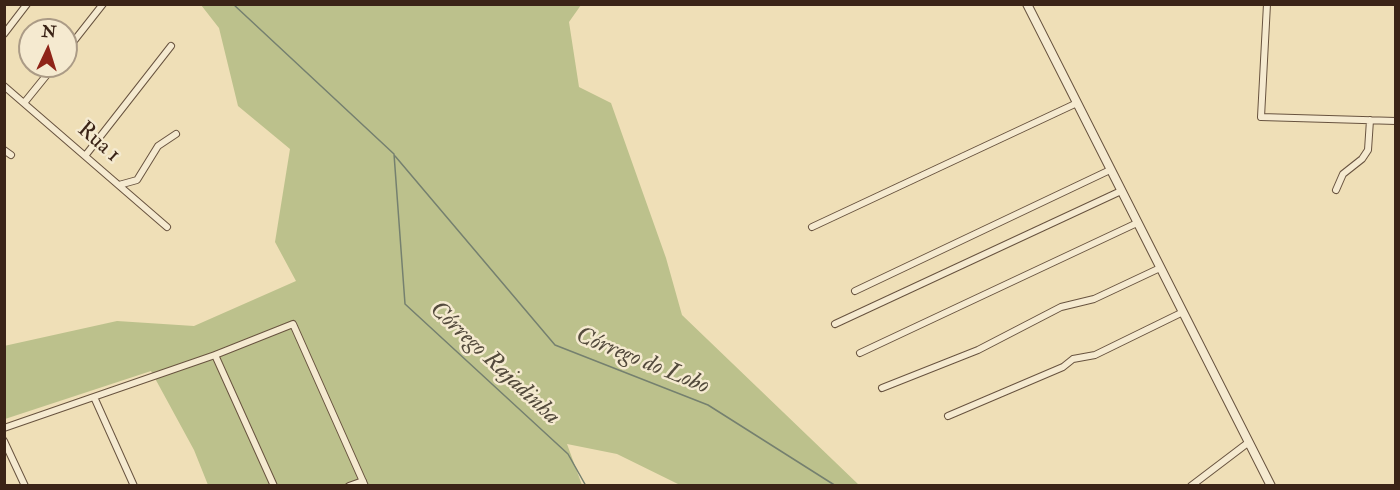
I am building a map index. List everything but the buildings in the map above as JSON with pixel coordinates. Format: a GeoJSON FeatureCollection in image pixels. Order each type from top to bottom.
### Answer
{"type":"FeatureCollection","features":[{"type":"Feature","properties":{"kind":"street"},"geometry":{"type":"LineString","coordinates":[[4,33],[27,4]]}},
{"type":"Feature","properties":{"kind":"street"},"geometry":{"type":"LineString","coordinates":[[78,36],[103,4]]}},
{"type":"Feature","properties":{"kind":"street"},"geometry":{"type":"LineString","coordinates":[[1027,4],[1271,486]]}},
{"type":"Feature","properties":{"kind":"street"},"geometry":{"type":"LineString","coordinates":[[1267,4],[1261,117],[1395,121]]}},
{"type":"Feature","properties":{"kind":"street"},"geometry":{"type":"LineString","coordinates":[[85,156],[171,46]]}},
{"type":"Feature","properties":{"kind":"street"},"geometry":{"type":"LineString","coordinates":[[24,103],[44,78]]}},
{"type":"Feature","properties":{"kind":"street","name":"Rua 1"},"geometry":{"type":"LineString","coordinates":[[4,86],[167,227]]}},
{"type":"Feature","properties":{"kind":"street"},"geometry":{"type":"LineString","coordinates":[[812,227],[1077,103]]}},
{"type":"Feature","properties":{"kind":"street"},"geometry":{"type":"LineString","coordinates":[[1336,190],[1343,174],[1362,159],[1368,150],[1370,120]]}},
{"type":"Feature","properties":{"kind":"street"},"geometry":{"type":"LineString","coordinates":[[119,185],[137,180],[158,146],[176,134]]}},
{"type":"Feature","properties":{"kind":"street"},"geometry":{"type":"LineString","coordinates":[[4,150],[10,155]]}},
{"type":"Feature","properties":{"kind":"street"},"geometry":{"type":"LineString","coordinates":[[855,291],[1110,170]]}},
{"type":"Feature","properties":{"kind":"street"},"geometry":{"type":"LineString","coordinates":[[835,324],[1121,191]]}},
{"type":"Feature","properties":{"kind":"street"},"geometry":{"type":"LineString","coordinates":[[860,352],[1137,223]]}},
{"type":"Feature","properties":{"kind":"street"},"geometry":{"type":"LineString","coordinates":[[882,388],[978,350],[1061,307],[1094,299],[1160,268]]}},
{"type":"Feature","properties":{"kind":"street"},"geometry":{"type":"LineString","coordinates":[[948,416],[1063,367],[1073,358],[1095,355],[1183,312]]}},
{"type":"Feature","properties":{"kind":"street"},"geometry":{"type":"LineString","coordinates":[[4,428],[215,355],[293,324],[364,483],[350,486]]}},
{"type":"Feature","properties":{"kind":"street"},"geometry":{"type":"LineString","coordinates":[[215,355],[274,486]]}},
{"type":"Feature","properties":{"kind":"street"},"geometry":{"type":"LineString","coordinates":[[94,397],[134,486]]}},
{"type":"Feature","properties":{"kind":"street"},"geometry":{"type":"LineString","coordinates":[[4,441],[25,486]]}},
{"type":"Feature","properties":{"kind":"street"},"geometry":{"type":"LineString","coordinates":[[1191,486],[1249,442]]}},
{"type":"Feature","properties":{"kind":"green space"},"geometry":{"type":"Polygon","coordinates":[[[201,5],[581,5],[569,22],[579,87],[611,103],[666,258],[682,315],[859,485],[680,485],[617,454],[567,444],[582,485],[208,485],[194,450],[151,371],[5,419],[4,346],[117,321],[194,326],[296,281],[275,242],[290,149],[238,106],[219,28],[201,5]]]}},
{"type":"Feature","properties":{"kind":"waterway","name":"Córrego Rajadinha"},"geometry":{"type":"LineString","coordinates":[[233,4],[394,154],[405,304],[568,454],[586,486]]}},
{"type":"Feature","properties":{"kind":"waterway","name":"Córrego do Lobo"},"geometry":{"type":"LineString","coordinates":[[395,156],[555,345],[708,405],[836,486]]}}]}
